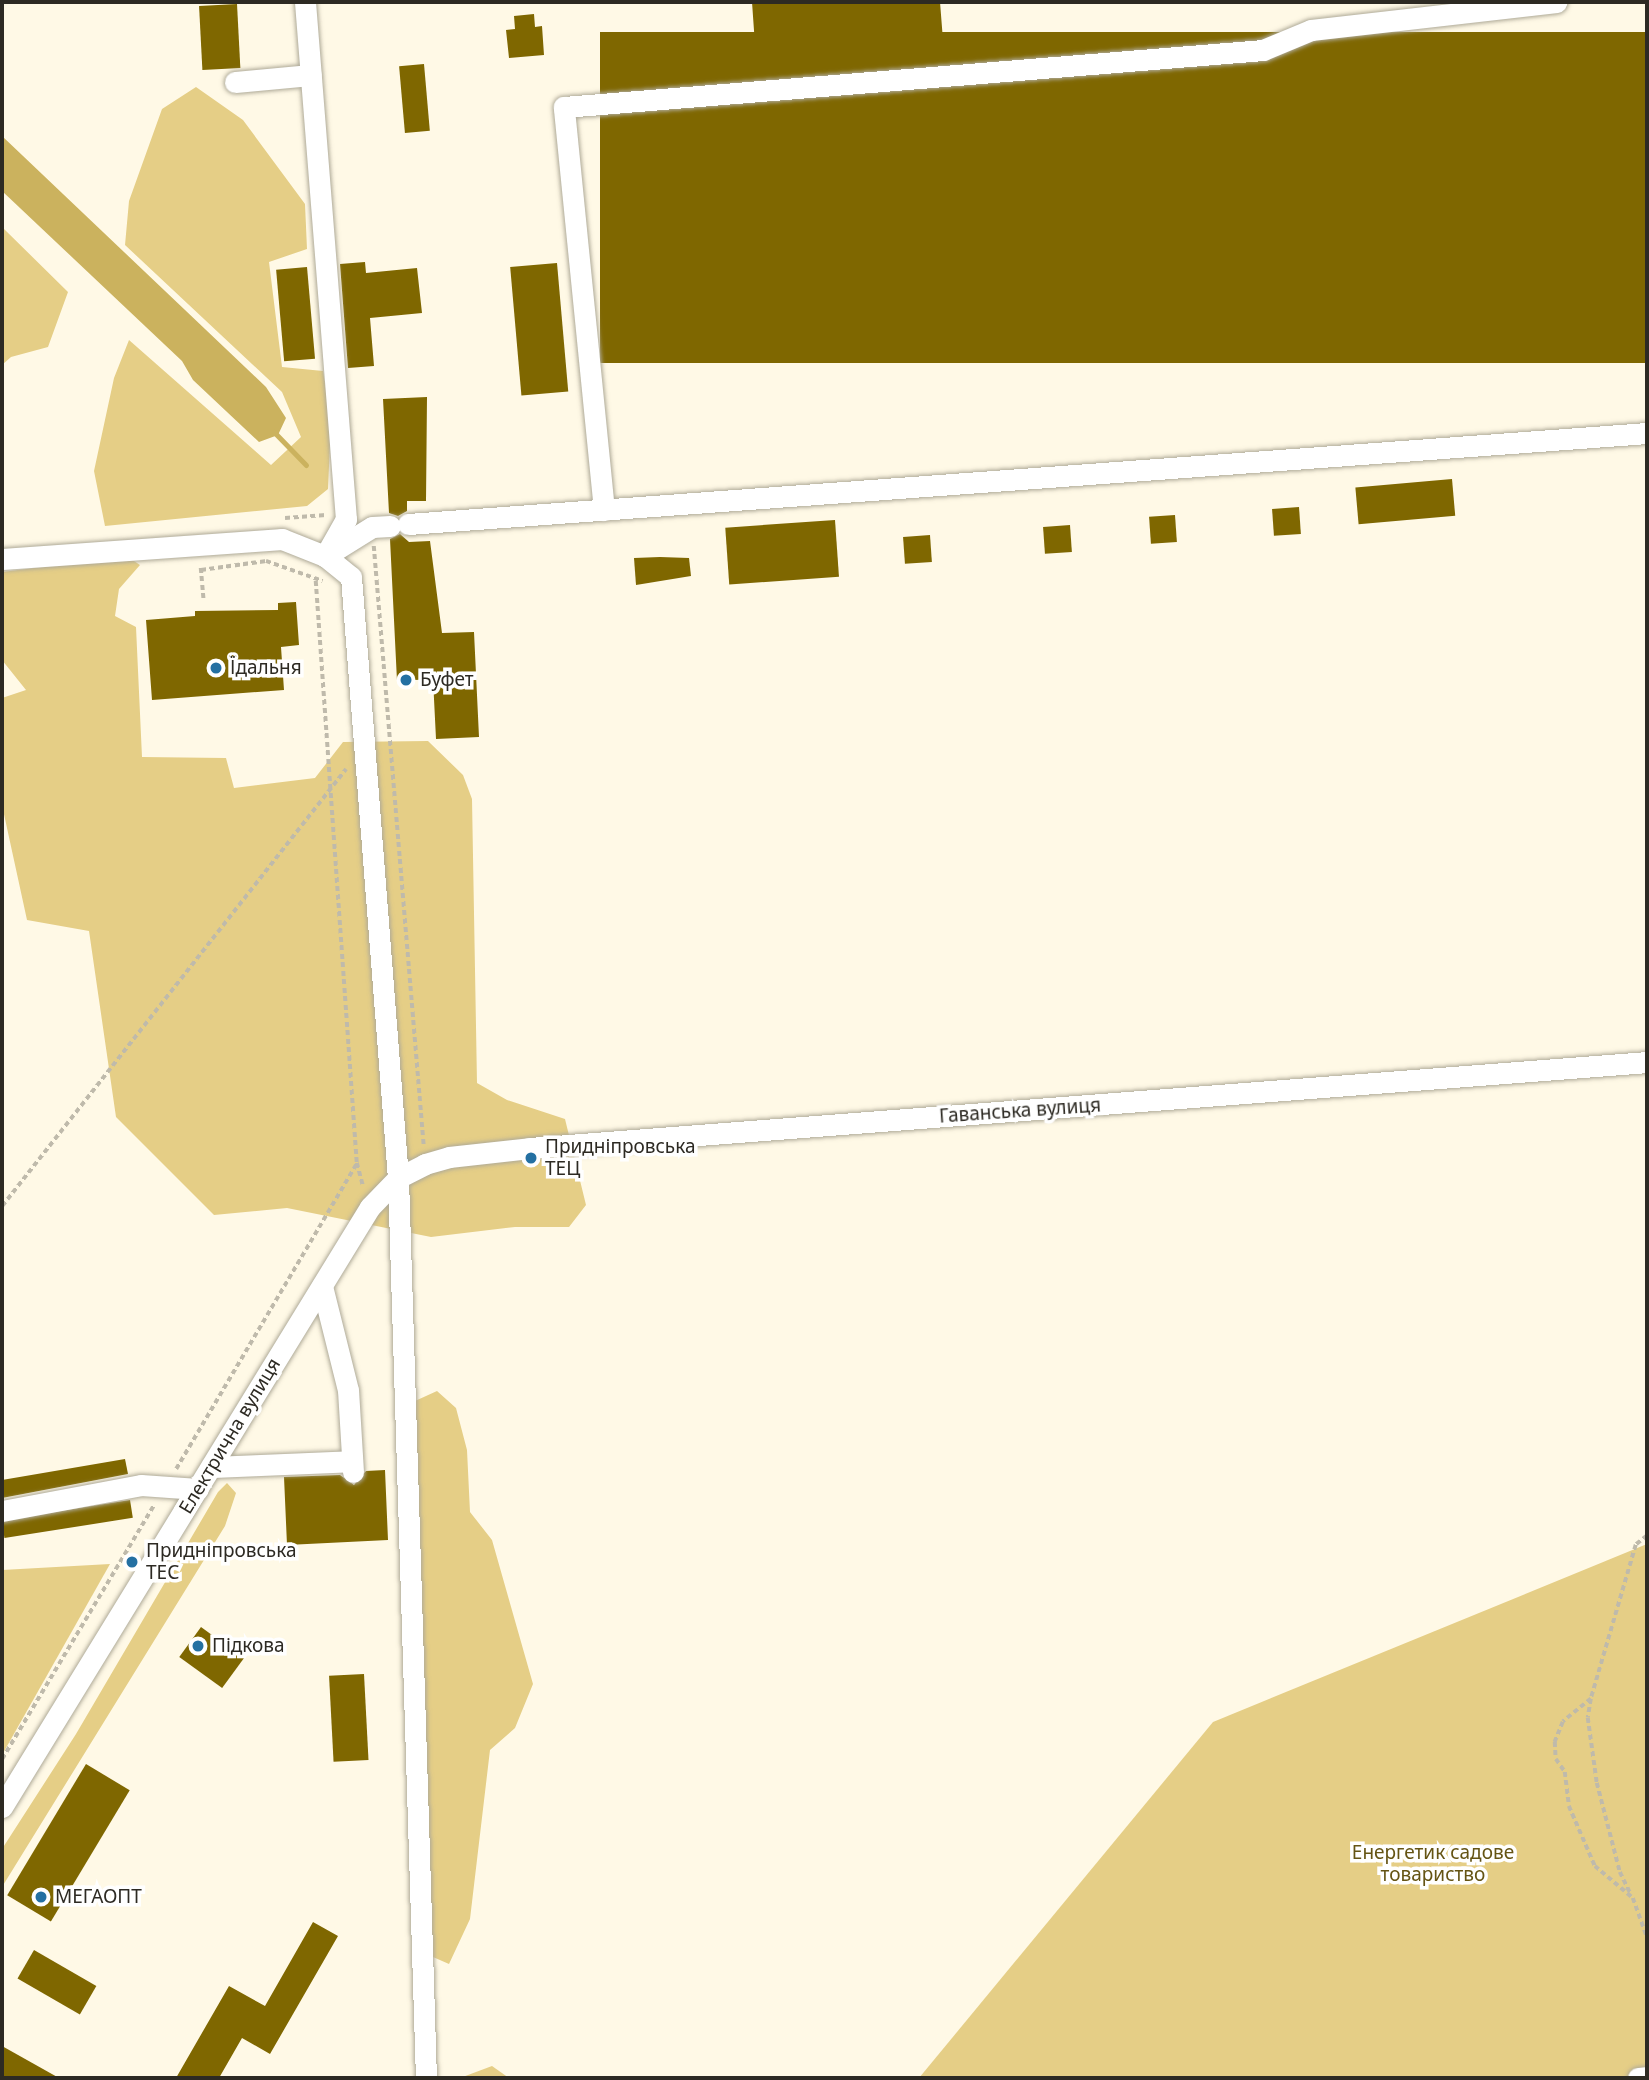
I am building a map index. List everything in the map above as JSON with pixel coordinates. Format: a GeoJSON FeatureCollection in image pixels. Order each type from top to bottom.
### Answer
{"type":"FeatureCollection","features":[{"type":"Feature","properties":{"kind":"street"},"geometry":{"type":"LineString","coordinates":[[305,2],[346,519],[325,556]]}},
{"type":"Feature","properties":{"kind":"street"},"geometry":{"type":"LineString","coordinates":[[604,510],[564,107],[1264,50],[1311,30],[1556,2]]}},
{"type":"Feature","properties":{"kind":"street"},"geometry":{"type":"LineString","coordinates":[[235,82],[311,75]]}},
{"type":"Feature","properties":{"kind":"street"},"geometry":{"type":"LineString","coordinates":[[325,556],[390,526],[1647,433]]}},
{"type":"Feature","properties":{"kind":"street"},"geometry":{"type":"LineString","coordinates":[[2,559],[282,539],[325,556],[351,577],[398,1178],[426,2078]]}},
{"type":"Feature","properties":{"kind":"street","name":"Гаванська вулиця"},"geometry":{"type":"LineString","coordinates":[[398,1178],[425,1164],[449,1157],[530,1148],[1647,1062]]}},
{"type":"Feature","properties":{"kind":"street","name":"Електрична вулиця"},"geometry":{"type":"LineString","coordinates":[[2,1807],[369,1207],[398,1178]]}},
{"type":"Feature","properties":{"kind":"street"},"geometry":{"type":"LineString","coordinates":[[211,1467],[352,1467],[348,1390],[322,1286]]}},
{"type":"Feature","properties":{"kind":"street"},"geometry":{"type":"LineString","coordinates":[[2,1511],[141,1485],[198,1489]]}},
{"type":"Feature","properties":{"kind":"street"},"geometry":{"type":"LineString","coordinates":[[1638,2078],[1647,2077]]}},
{"type":"Feature","properties":{"kind":"path"},"geometry":{"type":"LineString","coordinates":[[390,526],[425,1164]]}},
{"type":"Feature","properties":{"kind":"path"},"geometry":{"type":"LineString","coordinates":[[198,544],[204,600]]}},
{"type":"Feature","properties":{"kind":"path"},"geometry":{"type":"LineString","coordinates":[[201,570],[266,561],[293,567],[316,581],[351,577]]}},
{"type":"Feature","properties":{"kind":"path"},"geometry":{"type":"LineString","coordinates":[[316,581],[333,784],[357,1163],[369,1207]]}},
{"type":"Feature","properties":{"kind":"path"},"geometry":{"type":"LineString","coordinates":[[2,1206],[333,784],[366,746]]}},
{"type":"Feature","properties":{"kind":"path"},"geometry":{"type":"LineString","coordinates":[[2,1759],[357,1163]]}},
{"type":"Feature","properties":{"kind":"path"},"geometry":{"type":"LineString","coordinates":[[1647,1536],[1636,1545],[1591,1699],[1588,1718],[1597,1783],[1620,1872],[1647,1937]]}},
{"type":"Feature","properties":{"kind":"path"},"geometry":{"type":"LineString","coordinates":[[1591,1699],[1563,1722],[1555,1742],[1556,1759],[1565,1772],[1569,1806],[1595,1866],[1604,1878],[1632,1897]]}},
{"type":"Feature","properties":{"kind":"green space"},"geometry":{"type":"Polygon","coordinates":[[[196,87],[243,120],[305,204],[307,249],[269,262],[282,367],[323,371],[331,421],[328,489],[307,506],[105,526],[94,471],[114,378],[129,340],[271,465],[301,437],[282,392],[125,245],[129,201],[162,109],[196,87]]]}},
{"type":"Feature","properties":{"kind":"green space"},"geometry":{"type":"Polygon","coordinates":[[[2,227],[68,292],[48,347],[11,357],[2,365],[2,227]]]}},
{"type":"Feature","properties":{"kind":"green space"},"geometry":{"type":"Polygon","coordinates":[[[119,551],[140,565],[119,589],[115,616],[136,627],[142,757],[226,758],[234,788],[315,778],[343,742],[428,741],[463,775],[472,799],[477,1083],[507,1100],[565,1119],[586,1205],[569,1227],[515,1227],[431,1237],[287,1208],[214,1215],[116,1117],[89,931],[27,920],[2,805],[2,698],[26,690],[2,660],[2,572],[91,561],[119,551]]]}},
{"type":"Feature","properties":{"kind":"green space"},"geometry":{"type":"Polygon","coordinates":[[[437,1391],[456,1408],[467,1450],[470,1512],[492,1540],[533,1684],[515,1728],[490,1750],[470,1919],[449,1964],[433,1957],[413,1467],[415,1401],[437,1391]]]}},
{"type":"Feature","properties":{"kind":"green space"},"geometry":{"type":"Polygon","coordinates":[[[227,1483],[236,1493],[225,1526],[2,1887],[2,1849],[76,1734],[218,1492],[227,1483]]]}},
{"type":"Feature","properties":{"kind":"green space","name":"Енергетик садове товариство"},"geometry":{"type":"Polygon","coordinates":[[[1647,1544],[1647,2078],[919,2078],[1213,1722],[1647,1544]]]}},
{"type":"Feature","properties":{"kind":"green space"},"geometry":{"type":"Polygon","coordinates":[[[110,1564],[2,1755],[2,1570],[110,1564]]]}},
{"type":"Feature","properties":{"kind":"green space"},"geometry":{"type":"Polygon","coordinates":[[[492,2066],[509,2078],[460,2078],[492,2066]]]}},
{"type":"Feature","properties":{"kind":"shaded area"},"geometry":{"type":"Polygon","coordinates":[[[2,136],[266,387],[286,418],[278,435],[259,442],[193,380],[182,361],[2,191],[2,136]]]}},
{"type":"Feature","properties":{"kind":"building"},"geometry":{"type":"Polygon","coordinates":[[[752,2],[940,2],[944,53],[927,55],[925,33],[755,45],[752,2]]]}},
{"type":"Feature","properties":{"kind":"building"},"geometry":{"type":"Polygon","coordinates":[[[237,4],[240,68],[202,70],[199,6],[237,4]]]}},
{"type":"Feature","properties":{"kind":"building"},"geometry":{"type":"Polygon","coordinates":[[[534,14],[535,27],[542,26],[544,55],[509,58],[506,30],[515,29],[514,16],[534,14]]]}},
{"type":"Feature","properties":{"kind":"building"},"geometry":{"type":"Polygon","coordinates":[[[600,32],[1647,32],[1647,363],[600,363],[600,32]]]}},
{"type":"Feature","properties":{"kind":"building"},"geometry":{"type":"Polygon","coordinates":[[[424,64],[430,131],[405,133],[399,66],[424,64]]]}},
{"type":"Feature","properties":{"kind":"building"},"geometry":{"type":"Polygon","coordinates":[[[365,262],[366,273],[417,268],[422,313],[370,318],[374,366],[348,368],[340,264],[365,262]]]}},
{"type":"Feature","properties":{"kind":"building"},"geometry":{"type":"Polygon","coordinates":[[[557,263],[568,392],[521,396],[510,267],[557,263]]]}},
{"type":"Feature","properties":{"kind":"building"},"geometry":{"type":"Polygon","coordinates":[[[307,267],[315,359],[284,361],[276,270],[307,267]]]}},
{"type":"Feature","properties":{"kind":"building"},"geometry":{"type":"Polygon","coordinates":[[[427,397],[426,501],[407,501],[407,511],[398,516],[389,513],[383,399],[427,397]]]}},
{"type":"Feature","properties":{"kind":"building"},"geometry":{"type":"Polygon","coordinates":[[[1452,479],[1455,516],[1359,524],[1355,487],[1452,479]]]}},
{"type":"Feature","properties":{"kind":"building"},"geometry":{"type":"Polygon","coordinates":[[[1299,507],[1301,534],[1274,536],[1272,509],[1299,507]]]}},
{"type":"Feature","properties":{"kind":"building"},"geometry":{"type":"Polygon","coordinates":[[[1175,515],[1177,542],[1151,544],[1149,517],[1175,515]]]}},
{"type":"Feature","properties":{"kind":"building"},"geometry":{"type":"Polygon","coordinates":[[[835,520],[839,577],[729,585],[725,528],[835,520]]]}},
{"type":"Feature","properties":{"kind":"building"},"geometry":{"type":"Polygon","coordinates":[[[1070,525],[1072,552],[1045,554],[1043,527],[1070,525]]]}},
{"type":"Feature","properties":{"kind":"building"},"geometry":{"type":"Polygon","coordinates":[[[400,534],[409,542],[430,541],[442,633],[474,632],[479,737],[436,739],[433,679],[397,681],[390,539],[400,534]]]}},
{"type":"Feature","properties":{"kind":"building"},"geometry":{"type":"Polygon","coordinates":[[[930,535],[932,562],[905,564],[903,537],[930,535]]]}},
{"type":"Feature","properties":{"kind":"building"},"geometry":{"type":"Polygon","coordinates":[[[634,558],[689,558],[691,576],[636,585],[634,558]]]}},
{"type":"Feature","properties":{"kind":"building","name":"Їдальня"},"geometry":{"type":"Polygon","coordinates":[[[296,602],[299,645],[281,647],[284,690],[152,700],[146,620],[195,616],[195,611],[278,610],[278,603],[296,602]]]}},
{"type":"Feature","properties":{"kind":"building"},"geometry":{"type":"Polygon","coordinates":[[[125,1459],[128,1474],[2,1498],[2,1480],[125,1459]]]}},
{"type":"Feature","properties":{"kind":"building"},"geometry":{"type":"Polygon","coordinates":[[[385,1470],[388,1540],[287,1545],[284,1477],[340,1475],[354,1485],[366,1471],[385,1470]]]}},
{"type":"Feature","properties":{"kind":"building"},"geometry":{"type":"Polygon","coordinates":[[[130,1500],[133,1518],[4,1538],[2,1520],[130,1500]]]}},
{"type":"Feature","properties":{"kind":"building"},"geometry":{"type":"Polygon","coordinates":[[[201,1627],[244,1658],[222,1688],[179,1657],[201,1627]]]}},
{"type":"Feature","properties":{"kind":"building"},"geometry":{"type":"Polygon","coordinates":[[[364,1674],[369,1760],[334,1762],[329,1676],[364,1674]]]}},
{"type":"Feature","properties":{"kind":"building"},"geometry":{"type":"Polygon","coordinates":[[[86,1764],[130,1790],[51,1921],[7,1895],[86,1764]]]}},
{"type":"Feature","properties":{"kind":"building"},"geometry":{"type":"Polygon","coordinates":[[[313,1922],[338,1936],[270,2054],[242,2038],[219,2078],[176,2078],[229,1986],[265,2006],[313,1922]]]}},
{"type":"Feature","properties":{"kind":"building"},"geometry":{"type":"Polygon","coordinates":[[[34,1950],[96,1986],[80,2015],[18,1979],[34,1950]]]}},
{"type":"Feature","properties":{"kind":"building"},"geometry":{"type":"Polygon","coordinates":[[[2,2046],[59,2078],[2,2078],[2,2046]]]}},
{"type":"Feature","properties":{"kind":"waterway"},"geometry":{"type":"LineString","coordinates":[[274,432],[306,465]]}},
{"type":"Feature","properties":{"kind":"place","name":"Їдальня"},"geometry":{"type":"Point","coordinates":[216,668]}},
{"type":"Feature","properties":{"kind":"place","name":"Буфет"},"geometry":{"type":"Point","coordinates":[406,680]}},
{"type":"Feature","properties":{"kind":"place","name":"Придніпровська ТЕЦ"},"geometry":{"type":"Point","coordinates":[531,1158]}},
{"type":"Feature","properties":{"kind":"place","name":"Придніпровська ТЕС"},"geometry":{"type":"Point","coordinates":[132,1562]}},
{"type":"Feature","properties":{"kind":"place","name":"Підкова"},"geometry":{"type":"Point","coordinates":[198,1646]}},
{"type":"Feature","properties":{"kind":"place","name":"МЕГАОПТ"},"geometry":{"type":"Point","coordinates":[41,1897]}}]}
